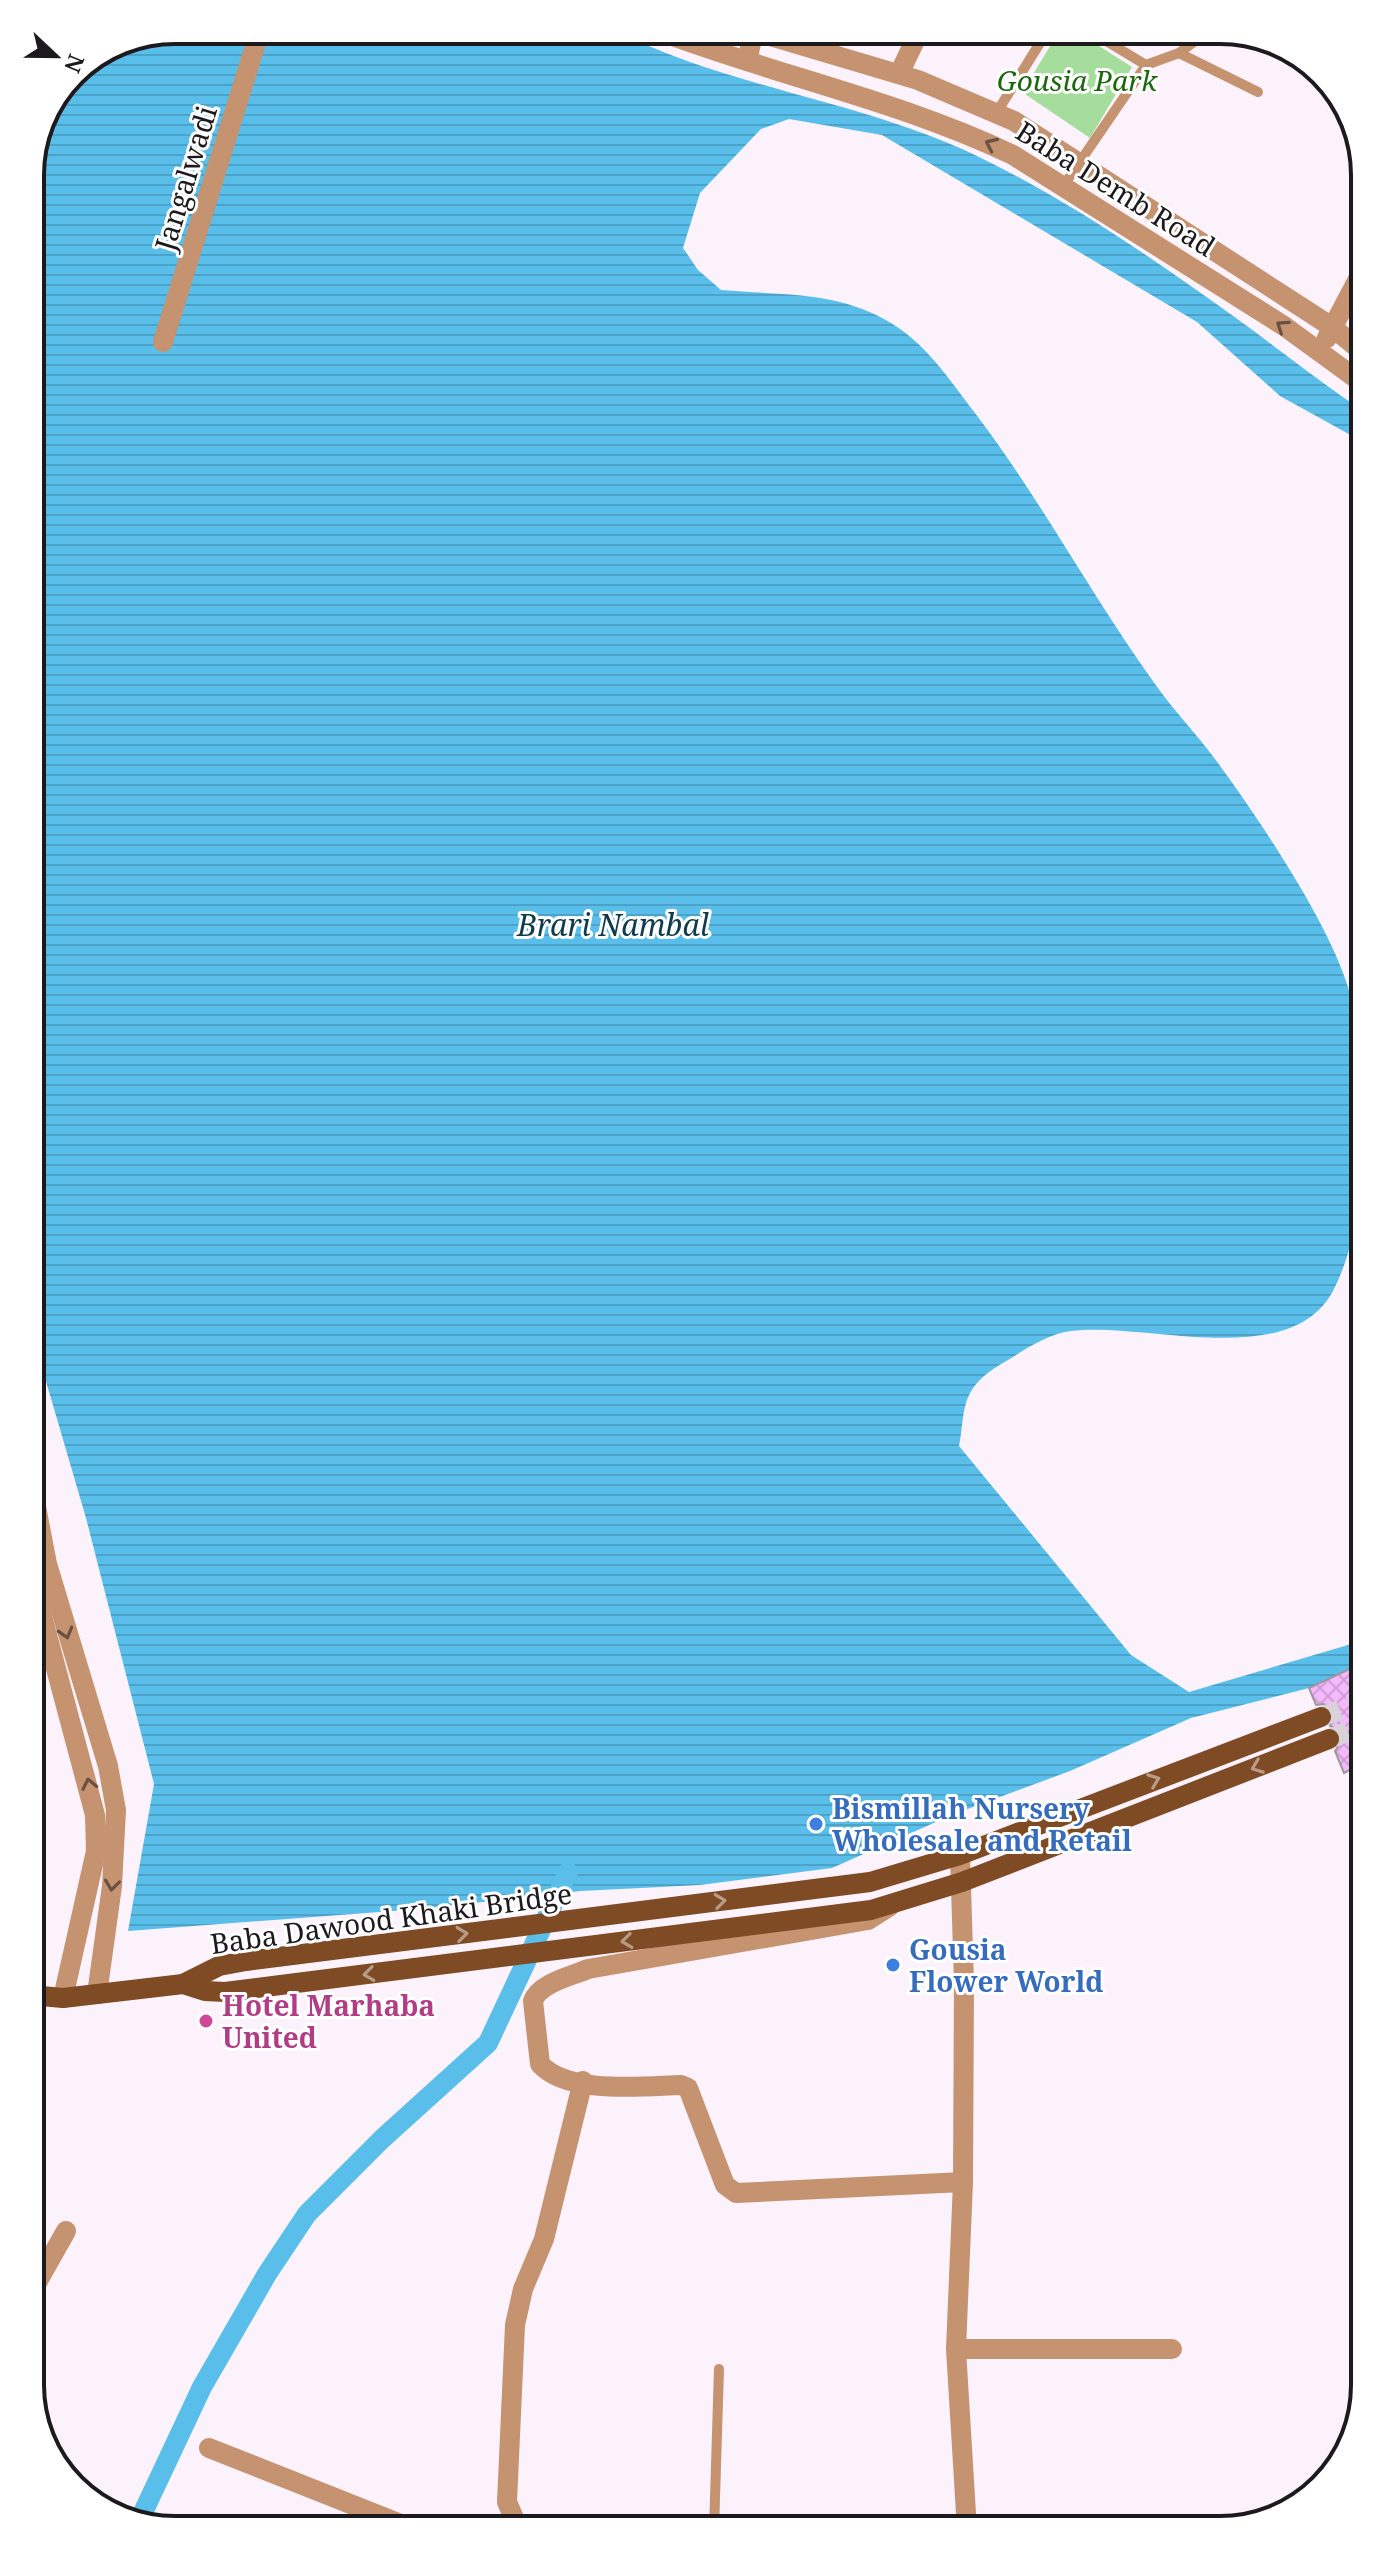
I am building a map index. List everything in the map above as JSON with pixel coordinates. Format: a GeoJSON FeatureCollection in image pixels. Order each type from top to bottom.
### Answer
{"type":"FeatureCollection","features":[{"type":"Feature","properties":{"kind":"main road","name":"Baba Dawood Khaki Bridge"},"geometry":{"type":"LineString","coordinates":[[183,1984],[219,1966],[246,1961],[870,1882],[960,1855],[1321,1717]]}},
{"type":"Feature","properties":{"kind":"main road","name":"Baba Dawood Khaki Bridge"},"geometry":{"type":"LineString","coordinates":[[183,1984],[205,1991],[251,1989],[880,1908],[962,1882],[1329,1739]]}},
{"type":"Feature","properties":{"kind":"main road"},"geometry":{"type":"LineString","coordinates":[[44,1996],[63,1998],[183,1984]]}},
{"type":"Feature","properties":{"kind":"street","name":"Jangalwadi"},"geometry":{"type":"LineString","coordinates":[[163,342],[256,44]]}},
{"type":"Feature","properties":{"kind":"street","name":"Baba Demb Road"},"geometry":{"type":"LineString","coordinates":[[697,44],[870,98],[975,137],[1064,185],[1351,375]]}},
{"type":"Feature","properties":{"kind":"street"},"geometry":{"type":"LineString","coordinates":[[747,61],[750,44]]}},
{"type":"Feature","properties":{"kind":"street","name":"Baba Demb Road"},"geometry":{"type":"LineString","coordinates":[[797,44],[899,74],[997,112],[1351,337]]}},
{"type":"Feature","properties":{"kind":"street"},"geometry":{"type":"LineString","coordinates":[[899,74],[913,44]]}},
{"type":"Feature","properties":{"kind":"street"},"geometry":{"type":"LineString","coordinates":[[1320,352],[1351,292]]}},
{"type":"Feature","properties":{"kind":"street"},"geometry":{"type":"LineString","coordinates":[[1346,371],[1351,362]]}},
{"type":"Feature","properties":{"kind":"street"},"geometry":{"type":"LineString","coordinates":[[44,1548],[108,1766],[116,1810],[116,1847],[97,1994]]}},
{"type":"Feature","properties":{"kind":"street"},"geometry":{"type":"LineString","coordinates":[[44,1624],[95,1815],[96,1851],[63,1998]]}},
{"type":"Feature","properties":{"kind":"street"},"geometry":{"type":"LineString","coordinates":[[960,1855],[963,2182],[956,2349],[966,2516]]}},
{"type":"Feature","properties":{"kind":"street"},"geometry":{"type":"LineString","coordinates":[[880,1908],[868,1920],[588,1969],[540,1990],[533,2001],[540,2064],[552,2074],[583,2081],[633,2089],[681,2085],[688,2088],[725,2185],[736,2193],[963,2182]]}},
{"type":"Feature","properties":{"kind":"street"},"geometry":{"type":"LineString","coordinates":[[512,2516],[507,2502],[517,2316],[544,2239],[583,2081]]}},
{"type":"Feature","properties":{"kind":"street"},"geometry":{"type":"LineString","coordinates":[[44,2270],[66,2231]]}},
{"type":"Feature","properties":{"kind":"street"},"geometry":{"type":"LineString","coordinates":[[956,2349],[1172,2349]]}},
{"type":"Feature","properties":{"kind":"street"},"geometry":{"type":"LineString","coordinates":[[209,2448],[381,2516]]}},
{"type":"Feature","properties":{"kind":"lane"},"geometry":{"type":"LineString","coordinates":[[997,112],[1039,44]]}},
{"type":"Feature","properties":{"kind":"lane"},"geometry":{"type":"LineString","coordinates":[[1111,44],[1146,65]]}},
{"type":"Feature","properties":{"kind":"lane"},"geometry":{"type":"LineString","coordinates":[[1064,185],[1146,65],[1179,53],[1191,44]]}},
{"type":"Feature","properties":{"kind":"lane"},"geometry":{"type":"LineString","coordinates":[[1179,53],[1258,92]]}},
{"type":"Feature","properties":{"kind":"lane"},"geometry":{"type":"LineString","coordinates":[[714,2516],[719,2369]]}},
{"type":"Feature","properties":{"kind":"green space","name":"Gousia Park"},"geometry":{"type":"Polygon","coordinates":[[[1051,44],[1096,44],[1132,67],[1090,138],[1022,92],[1051,44]]]}},
{"type":"Feature","properties":{"kind":"water","name":"Brari Nambal"},"geometry":{"type":"Polygon","coordinates":[[[645,44],[748,81],[886,120],[931,136],[1011,173],[1081,213],[1148,257],[1351,402],[1351,435],[1280,396],[1197,322],[882,135],[789,119],[761,129],[700,193],[683,248],[698,270],[721,290],[804,296],[845,303],[884,319],[923,349],[945,373],[999,446],[1162,694],[1251,809],[1325,932],[1351,1000],[1351,1242],[1334,1289],[1314,1315],[1286,1330],[1252,1337],[1214,1338],[1102,1330],[1071,1331],[1046,1338],[994,1368],[977,1383],[966,1403],[959,1446],[1131,1655],[1189,1692],[1351,1644],[1351,1669],[1309,1688],[1191,1718],[1070,1771],[954,1814],[832,1868],[700,1885],[581,1891],[419,1909],[128,1931],[154,1784],[86,1518],[44,1375],[44,166],[48,141],[57,117],[70,96],[96,96],[96,71],[133,51],[158,45],[645,44]]]}},
{"type":"Feature","properties":{"kind":"building"},"geometry":{"type":"Polygon","coordinates":[[[1351,1668],[1351,1769],[1344,1773],[1335,1751],[1342,1740],[1338,1729],[1330,1726],[1333,1712],[1324,1704],[1316,1705],[1309,1688],[1351,1668]]]}},
{"type":"Feature","properties":{"kind":"waterway"},"geometry":{"type":"LineString","coordinates":[[143,2512],[202,2387],[267,2274],[307,2214],[382,2139],[488,2043],[568,1872]]}},
{"type":"Feature","properties":{"kind":"tunnel"},"geometry":{"type":"LineString","coordinates":[[1321,1717],[1351,1706]]}},
{"type":"Feature","properties":{"kind":"tunnel"},"geometry":{"type":"LineString","coordinates":[[1329,1739],[1351,1730]]}},
{"type":"Feature","properties":{"kind":"place","name":"Bismillah Nursery Wholesale and Retail"},"geometry":{"type":"Point","coordinates":[816,1824]}},
{"type":"Feature","properties":{"kind":"place","name":"Gousia Flower World"},"geometry":{"type":"Point","coordinates":[893,1965]}},
{"type":"Feature","properties":{"kind":"place","name":"Hotel Marhaba United"},"geometry":{"type":"Point","coordinates":[206,2021]}}]}
